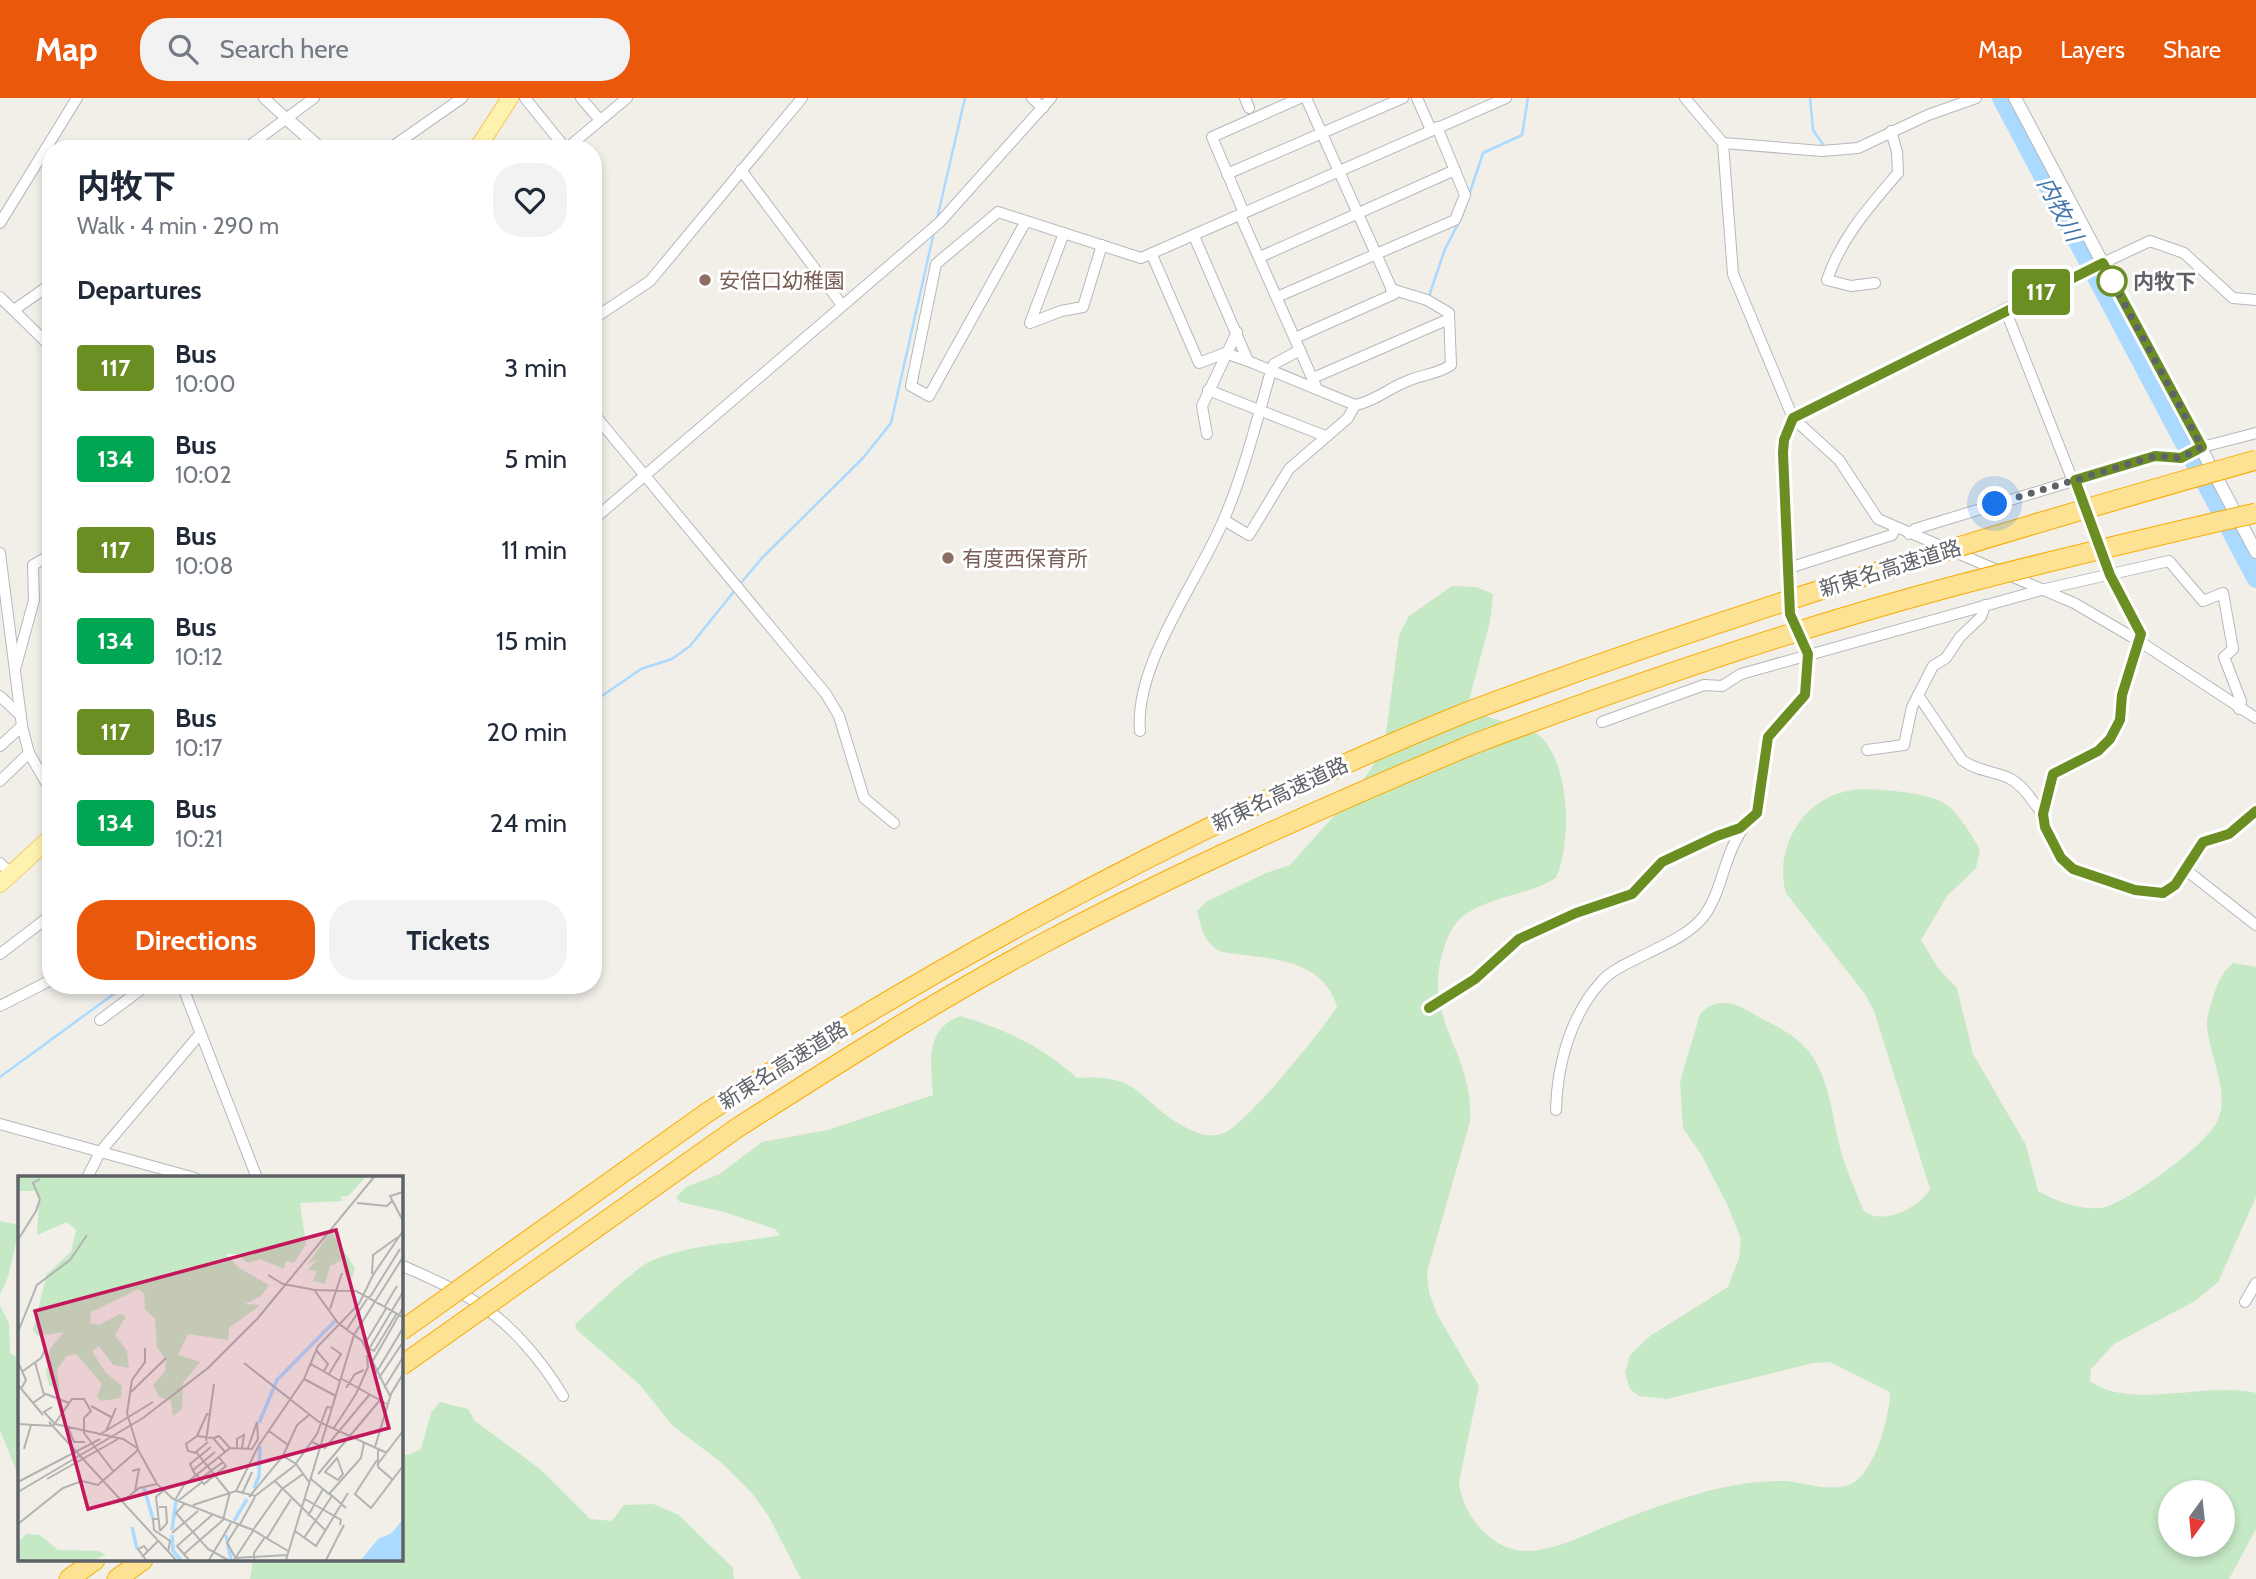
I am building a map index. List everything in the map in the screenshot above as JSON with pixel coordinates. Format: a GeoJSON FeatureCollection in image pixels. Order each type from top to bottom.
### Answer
{"type":"FeatureCollection","features":[{"type":"Feature","properties":{"kind":"highway","name":"新東名高速道路"},"geometry":{"type":"LineString","coordinates":[[402,1330],[708,1112],[821,1040],[1034,916],[1153,854],[1288,789],[1467,712],[1748,613],[2049,519],[2256,460]]}},
{"type":"Feature","properties":{"kind":"highway","name":"新東名高速道路"},"geometry":{"type":"LineString","coordinates":[[402,1365],[737,1128],[920,1013],[1042,944],[1269,833],[1471,745],[1704,661],[1829,622],[2009,572],[2256,513]]}},
{"type":"Feature","properties":{"kind":"highway"},"geometry":{"type":"LineString","coordinates":[[69,1579],[92,1562]]}},
{"type":"Feature","properties":{"kind":"highway"},"geometry":{"type":"LineString","coordinates":[[117,1579],[140,1562]]}},
{"type":"Feature","properties":{"kind":"main road"},"geometry":{"type":"LineString","coordinates":[[483,140],[510,98]]}},
{"type":"Feature","properties":{"kind":"main road"},"geometry":{"type":"LineString","coordinates":[[4,874],[42,844]]}},
{"type":"Feature","properties":{"kind":"street"},"geometry":{"type":"LineString","coordinates":[[51,140],[77,98]]}},
{"type":"Feature","properties":{"kind":"street"},"geometry":{"type":"LineString","coordinates":[[264,98],[311,140]]}},
{"type":"Feature","properties":{"kind":"street"},"geometry":{"type":"LineString","coordinates":[[256,140],[314,98]]}},
{"type":"Feature","properties":{"kind":"street"},"geometry":{"type":"LineString","coordinates":[[402,140],[462,98]]}},
{"type":"Feature","properties":{"kind":"street"},"geometry":{"type":"LineString","coordinates":[[525,98],[559,140]]}},
{"type":"Feature","properties":{"kind":"street"},"geometry":{"type":"LineString","coordinates":[[580,98],[600,120]]}},
{"type":"Feature","properties":{"kind":"street"},"geometry":{"type":"LineString","coordinates":[[577,140],[627,98]]}},
{"type":"Feature","properties":{"kind":"street"},"geometry":{"type":"LineString","coordinates":[[1032,98],[1043,108]]}},
{"type":"Feature","properties":{"kind":"street"},"geometry":{"type":"LineString","coordinates":[[602,512],[940,222],[1051,98]]}},
{"type":"Feature","properties":{"kind":"street"},"geometry":{"type":"LineString","coordinates":[[1300,98],[1212,137],[1315,383]]}},
{"type":"Feature","properties":{"kind":"street"},"geometry":{"type":"LineString","coordinates":[[1295,338],[1394,294],[1306,98]]}},
{"type":"Feature","properties":{"kind":"street"},"geometry":{"type":"LineString","coordinates":[[1227,174],[1403,98]]}},
{"type":"Feature","properties":{"kind":"street"},"geometry":{"type":"LineString","coordinates":[[1277,297],[1455,220],[1465,195],[1455,170],[1417,98]]}},
{"type":"Feature","properties":{"kind":"street"},"geometry":{"type":"LineString","coordinates":[[1026,221],[929,396],[911,386],[936,264],[998,212],[1102,245],[1141,258],[1506,98]]}},
{"type":"Feature","properties":{"kind":"street"},"geometry":{"type":"LineString","coordinates":[[1685,98],[1723,143],[1733,274],[1793,418],[1839,460],[1878,519],[1895,529],[2074,603],[2139,641],[2256,719]]}},
{"type":"Feature","properties":{"kind":"street"},"geometry":{"type":"LineString","coordinates":[[1723,143],[1840,151],[1858,148],[1891,131],[1976,98]]}},
{"type":"Feature","properties":{"kind":"street"},"geometry":{"type":"LineString","coordinates":[[2015,98],[2100,264],[2256,552]]}},
{"type":"Feature","properties":{"kind":"street"},"geometry":{"type":"LineString","coordinates":[[602,313],[650,281],[798,99]]}},
{"type":"Feature","properties":{"kind":"street"},"geometry":{"type":"LineString","coordinates":[[1875,283],[1851,286],[1827,281],[1835,257],[1855,223],[1898,173],[1897,152],[1891,131]]}},
{"type":"Feature","properties":{"kind":"street"},"geometry":{"type":"LineString","coordinates":[[0,223],[42,155]]}},
{"type":"Feature","properties":{"kind":"street"},"geometry":{"type":"LineString","coordinates":[[741,170],[842,305]]}},
{"type":"Feature","properties":{"kind":"street"},"geometry":{"type":"LineString","coordinates":[[1260,257],[1455,170]]}},
{"type":"Feature","properties":{"kind":"street"},"geometry":{"type":"LineString","coordinates":[[1064,233],[1030,323],[1061,311],[1083,307],[1102,245]]}},
{"type":"Feature","properties":{"kind":"street"},"geometry":{"type":"LineString","coordinates":[[1194,236],[1248,361]]}},
{"type":"Feature","properties":{"kind":"street"},"geometry":{"type":"LineString","coordinates":[[1429,1008],[1475,979],[1519,939],[1576,913],[1632,894],[1662,862],[1740,828],[1757,813],[1768,737],[1805,695],[1808,654],[1790,614],[1783,453],[1784,440],[1793,418],[2005,309],[2150,240],[2184,253],[2233,298],[2256,300]]}},
{"type":"Feature","properties":{"kind":"street"},"geometry":{"type":"LineString","coordinates":[[1152,255],[1199,363],[1225,353],[1315,383],[1355,405],[1370,402],[1409,380],[1441,372],[1451,365],[1449,313],[1427,300],[1391,289]]}},
{"type":"Feature","properties":{"kind":"street"},"geometry":{"type":"LineString","coordinates":[[13,310],[42,290]]}},
{"type":"Feature","properties":{"kind":"street"},"geometry":{"type":"LineString","coordinates":[[0,297],[42,338]]}},
{"type":"Feature","properties":{"kind":"street"},"geometry":{"type":"LineString","coordinates":[[2005,309],[2075,480],[2110,575],[2141,634],[2122,695],[2120,720],[2110,739],[2098,751],[2053,774],[2043,814],[2045,827],[2061,858],[2073,869],[2135,890],[2163,893],[2175,885],[2203,842],[2229,834],[2256,811]]}},
{"type":"Feature","properties":{"kind":"street"},"geometry":{"type":"LineString","coordinates":[[1315,383],[1450,319]]}},
{"type":"Feature","properties":{"kind":"street"},"geometry":{"type":"LineString","coordinates":[[1207,434],[1202,407],[1237,332]]}},
{"type":"Feature","properties":{"kind":"street"},"geometry":{"type":"LineString","coordinates":[[1140,731],[1138,712],[1146,681],[1198,566],[1224,520],[1271,370],[1300,350]]}},
{"type":"Feature","properties":{"kind":"street"},"geometry":{"type":"LineString","coordinates":[[1208,390],[1325,436]]}},
{"type":"Feature","properties":{"kind":"street"},"geometry":{"type":"LineString","coordinates":[[1224,520],[1249,535],[1289,469],[1348,418],[1355,405]]}},
{"type":"Feature","properties":{"kind":"street"},"geometry":{"type":"LineString","coordinates":[[602,424],[826,694],[839,716],[864,798],[894,823]]}},
{"type":"Feature","properties":{"kind":"street"},"geometry":{"type":"LineString","coordinates":[[1909,534],[1916,528],[2155,456],[2181,458],[2199,448],[2256,433]]}},
{"type":"Feature","properties":{"kind":"street"},"geometry":{"type":"LineString","coordinates":[[1789,568],[1892,536],[1895,529]]}},
{"type":"Feature","properties":{"kind":"street"},"geometry":{"type":"LineString","coordinates":[[0,553],[6,621],[21,721],[29,753],[42,775]]}},
{"type":"Feature","properties":{"kind":"street"},"geometry":{"type":"LineString","coordinates":[[15,670],[34,600],[33,565],[42,560]]}},
{"type":"Feature","properties":{"kind":"street"},"geometry":{"type":"LineString","coordinates":[[1602,722],[1704,685],[1722,686],[1741,674],[1808,654],[2041,590],[2169,561],[2203,601],[2223,593],[2233,649],[2224,657],[2241,701],[2239,709]]}},
{"type":"Feature","properties":{"kind":"street"},"geometry":{"type":"LineString","coordinates":[[1867,750],[1904,745],[1907,724],[1933,666],[1946,658],[1960,636],[1981,617],[1985,605]]}},
{"type":"Feature","properties":{"kind":"street"},"geometry":{"type":"LineString","coordinates":[[1918,695],[1962,761],[1972,767],[2011,779],[2028,793],[2043,814]]}},
{"type":"Feature","properties":{"kind":"street"},"geometry":{"type":"LineString","coordinates":[[0,696],[21,721]]}},
{"type":"Feature","properties":{"kind":"street"},"geometry":{"type":"LineString","coordinates":[[0,746],[21,721]]}},
{"type":"Feature","properties":{"kind":"street"},"geometry":{"type":"LineString","coordinates":[[0,780],[29,753]]}},
{"type":"Feature","properties":{"kind":"street"},"geometry":{"type":"LineString","coordinates":[[1556,1110],[1557,1082],[1563,1054],[1581,1013],[1601,981],[1679,936],[1705,915],[1740,828]]}},
{"type":"Feature","properties":{"kind":"street"},"geometry":{"type":"LineString","coordinates":[[2186,870],[2256,925]]}},
{"type":"Feature","properties":{"kind":"street"},"geometry":{"type":"LineString","coordinates":[[0,954],[42,922]]}},
{"type":"Feature","properties":{"kind":"street"},"geometry":{"type":"LineString","coordinates":[[1,1003],[42,984]]}},
{"type":"Feature","properties":{"kind":"street"},"geometry":{"type":"LineString","coordinates":[[100,1020],[135,994]]}},
{"type":"Feature","properties":{"kind":"street"},"geometry":{"type":"LineString","coordinates":[[185,994],[256,1176]]}},
{"type":"Feature","properties":{"kind":"street"},"geometry":{"type":"LineString","coordinates":[[88,1176],[100,1152],[200,1034]]}},
{"type":"Feature","properties":{"kind":"street"},"geometry":{"type":"LineString","coordinates":[[0,1124],[188,1176]]}},
{"type":"Feature","properties":{"kind":"street"},"geometry":{"type":"LineString","coordinates":[[402,1265],[474,1301],[494,1316],[550,1374],[563,1396]]}},
{"type":"Feature","properties":{"kind":"street"},"geometry":{"type":"LineString","coordinates":[[2245,1302],[2256,1283]]}},
{"type":"Feature","properties":{"kind":"green space"},"geometry":{"type":"Polygon","coordinates":[[[1452,586],[1476,587],[1493,594],[1490,622],[1470,696],[1471,707],[1487,716],[1528,729],[1548,745],[1562,781],[1565,802],[1565,844],[1556,878],[1487,903],[1463,916],[1447,939],[1438,973],[1443,1016],[1465,1075],[1470,1122],[1427,1272],[1429,1293],[1437,1314],[1479,1386],[1459,1482],[1466,1507],[1481,1529],[1502,1545],[1515,1550],[1539,1550],[1561,1545],[1643,1512],[1705,1492],[1772,1481],[1846,1486],[1861,1477],[1868,1467],[1880,1442],[1890,1392],[1830,1362],[1813,1363],[1667,1399],[1639,1396],[1630,1389],[1625,1373],[1630,1355],[1650,1336],[1728,1287],[1739,1258],[1741,1239],[1727,1204],[1702,1156],[1683,1128],[1680,1082],[1700,1014],[1705,1009],[1723,1003],[1742,1008],[1789,1034],[1810,1053],[1827,1088],[1842,1155],[1863,1210],[1879,1217],[1899,1213],[1918,1203],[1930,1189],[1874,1011],[1865,994],[1786,893],[1783,877],[1787,845],[1803,818],[1814,807],[1843,792],[1880,790],[1918,795],[1944,803],[1960,818],[1980,850],[1976,868],[1947,896],[1921,940],[1938,968],[1957,988],[1973,1054],[2026,1145],[2038,1191],[2052,1198],[2084,1208],[2112,1205],[2165,1172],[2211,1130],[2218,1120],[2222,1097],[2207,1025],[2209,1010],[2219,981],[2229,966],[2233,963],[2256,967],[2256,1197],[2218,1282],[2195,1301],[2114,1344],[2091,1369],[2090,1381],[2107,1390],[2126,1394],[2215,1390],[2256,1393],[2256,1529],[2229,1579],[801,1579],[769,1517],[752,1493],[722,1463],[673,1426],[640,1385],[577,1330],[575,1324],[623,1281],[651,1261],[698,1247],[780,1235],[775,1229],[724,1212],[680,1202],[676,1197],[686,1187],[720,1174],[762,1142],[828,1130],[933,1095],[931,1060],[935,1039],[948,1022],[960,1016],[1022,1040],[1051,1057],[1077,1078],[1115,1080],[1128,1085],[1170,1118],[1195,1132],[1216,1135],[1236,1125],[1284,1074],[1337,1007],[1330,990],[1306,969],[1274,959],[1216,949],[1205,935],[1197,911],[1206,902],[1266,873],[1290,865],[1353,795],[1374,764],[1386,734],[1399,635],[1409,616],[1452,586]]]}},
{"type":"Feature","properties":{"kind":"green space"},"geometry":{"type":"Polygon","coordinates":[[[0,1221],[15,1224],[18,1233],[8,1277],[0,1295],[0,1221]]]}},
{"type":"Feature","properties":{"kind":"green space"},"geometry":{"type":"Polygon","coordinates":[[[0,1305],[9,1324],[10,1353],[18,1357],[18,1475],[0,1430],[0,1305]]]}},
{"type":"Feature","properties":{"kind":"green space"},"geometry":{"type":"Polygon","coordinates":[[[440,1402],[468,1409],[475,1421],[540,1469],[590,1519],[612,1521],[624,1505],[653,1504],[679,1515],[733,1568],[734,1579],[250,1579],[253,1562],[402,1562],[402,1453],[408,1455],[421,1449],[431,1413],[440,1402]]]}},
{"type":"Feature","properties":{"kind":"waterway"},"geometry":{"type":"LineString","coordinates":[[937,219],[965,98]]}},
{"type":"Feature","properties":{"kind":"waterway"},"geometry":{"type":"LineString","coordinates":[[1462,216],[1483,153],[1522,135],[1528,98]]}},
{"type":"Feature","properties":{"kind":"waterway"},"geometry":{"type":"LineString","coordinates":[[1810,98],[1813,130],[1824,146]]}},
{"type":"Feature","properties":{"kind":"waterway","name":"内牧川"},"geometry":{"type":"LineString","coordinates":[[2001,98],[2256,579]]}},
{"type":"Feature","properties":{"kind":"waterway"},"geometry":{"type":"LineString","coordinates":[[1429,296],[1445,249],[1459,222]]}},
{"type":"Feature","properties":{"kind":"waterway"},"geometry":{"type":"LineString","coordinates":[[740,584],[762,558],[863,458],[891,423],[934,232]]}},
{"type":"Feature","properties":{"kind":"waterway"},"geometry":{"type":"LineString","coordinates":[[602,696],[641,669],[672,659],[690,646],[736,589]]}},
{"type":"Feature","properties":{"kind":"waterway"},"geometry":{"type":"LineString","coordinates":[[0,1077],[114,994]]}},
{"type":"Feature","properties":{"kind":"bus line","name":"117"},"geometry":{"type":"LineString","coordinates":[[1429,1008],[1475,979],[1519,939],[1576,913],[1632,894],[1662,862],[1732,829],[1740,828],[1757,813],[1768,737],[1805,695],[1807,674],[1808,654],[1790,614],[1783,453],[1784,440],[1793,418],[2005,309],[2103,263],[2202,447],[2181,458],[2155,456],[2075,480],[2110,575],[2141,634],[2122,695],[2120,720],[2110,739],[2098,751],[2053,774],[2043,814],[2045,827],[2061,858],[2073,869],[2135,890],[2163,893],[2175,885],[2203,842],[2229,834],[2256,811]]}},
{"type":"Feature","properties":{"kind":"place","name":"安倍口幼稚園"},"geometry":{"type":"Point","coordinates":[705,280]}},
{"type":"Feature","properties":{"kind":"place","name":"内牧下"},"geometry":{"type":"Point","coordinates":[2112,281]}},
{"type":"Feature","properties":{"kind":"place","name":"有度西保育所"},"geometry":{"type":"Point","coordinates":[948,558]}},
{"type":"Feature","properties":{"kind":"route"},"geometry":{"type":"LineString","coordinates":[[1995,504],[2155,456],[2181,458],[2202,447],[2112,281]]}}]}
